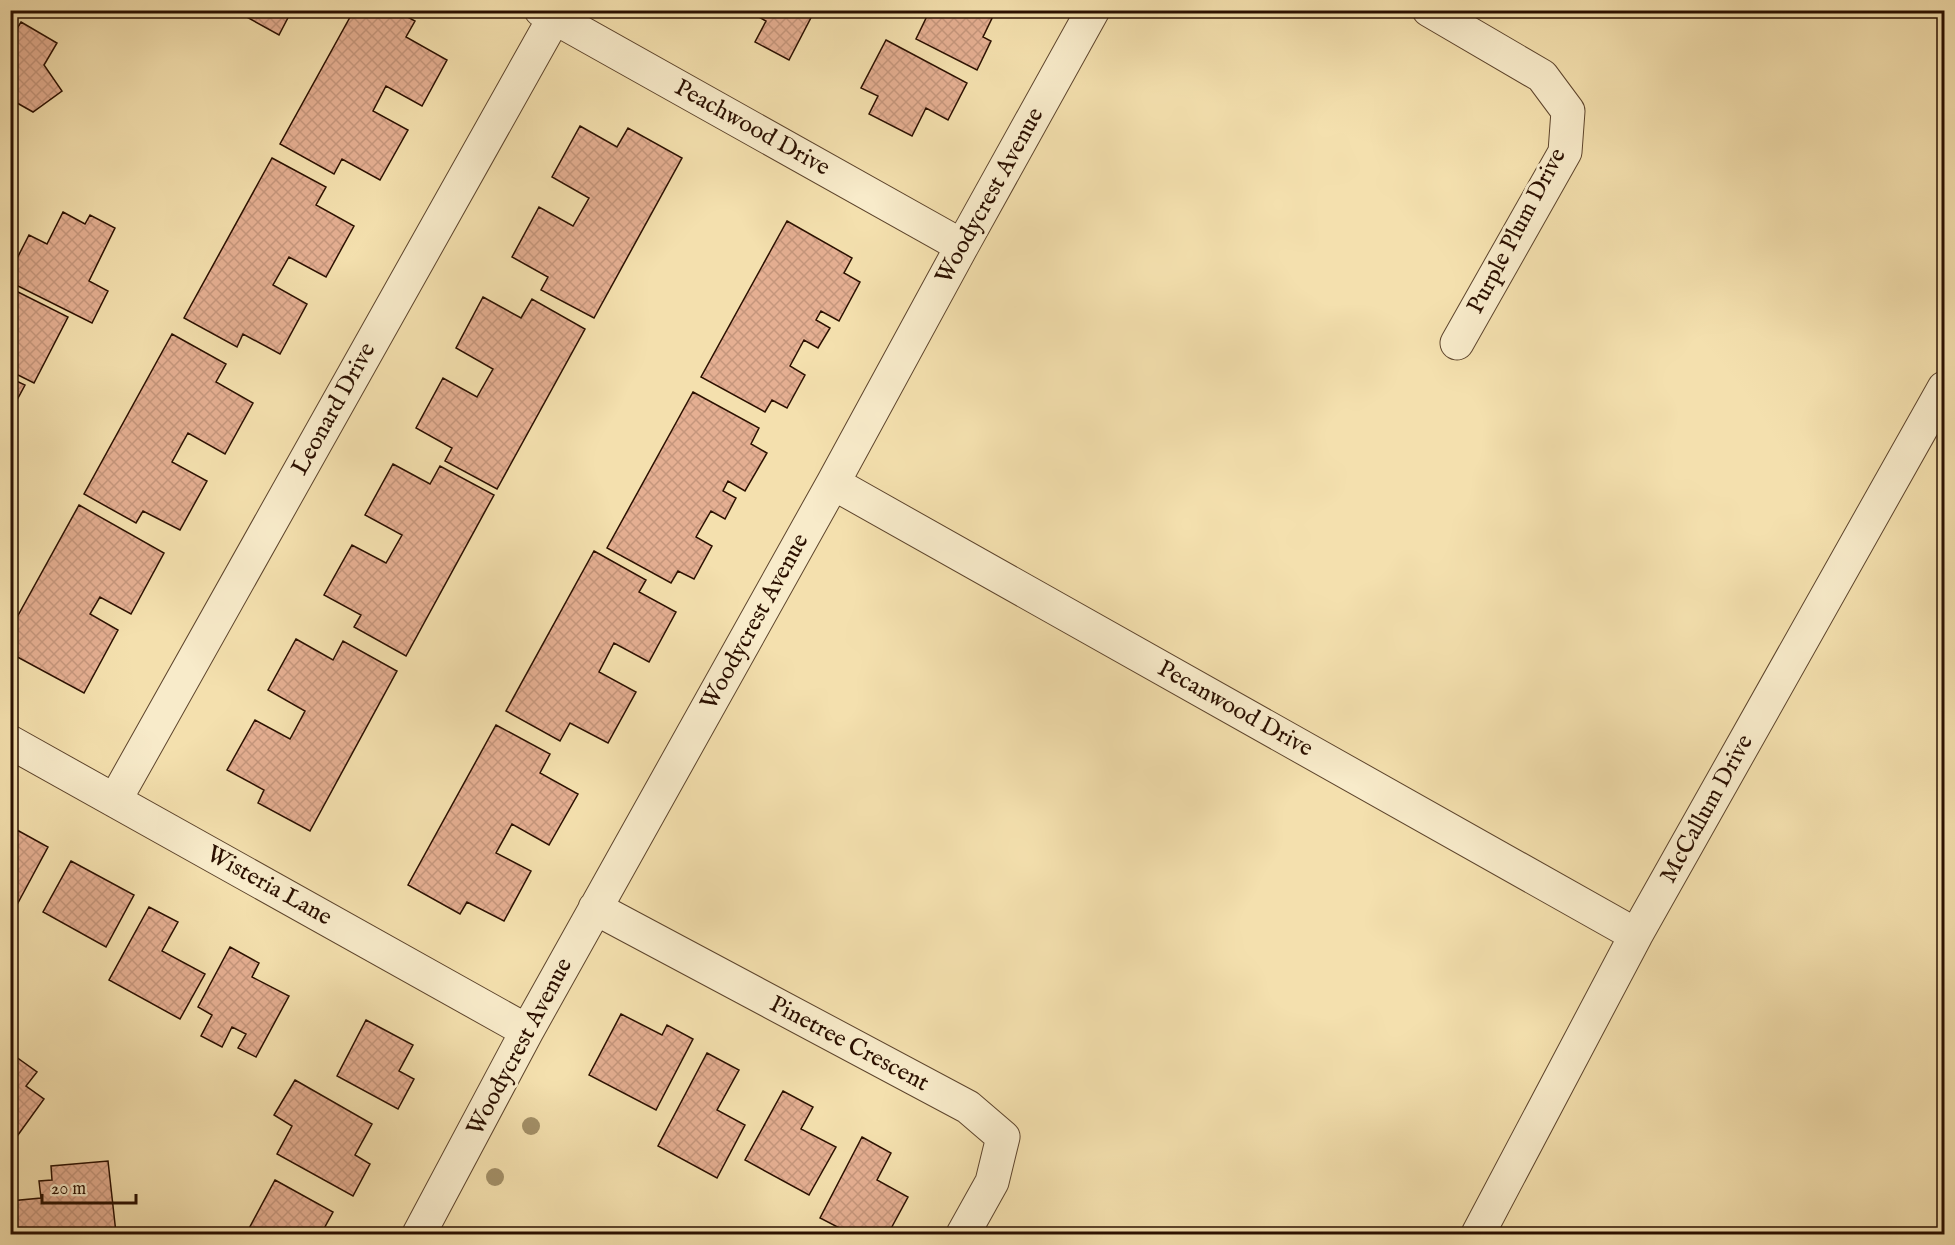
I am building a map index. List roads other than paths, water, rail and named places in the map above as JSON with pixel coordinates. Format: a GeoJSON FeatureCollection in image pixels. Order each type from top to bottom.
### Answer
{"type":"FeatureCollection","features":[{"type":"Feature","properties":{"kind":"street","name":"Woodycrest Avenue"},"geometry":{"type":"LineString","coordinates":[[419,1234],[527,1031],[833,483],[1093,10]]}},
{"type":"Feature","properties":{"kind":"street","name":"Purple Plum Drive"},"geometry":{"type":"LineString","coordinates":[[1429,10],[1542,76],[1568,111],[1565,152],[1457,343]]}},
{"type":"Feature","properties":{"kind":"street","name":"Peachwood Drive"},"geometry":{"type":"LineString","coordinates":[[548,14],[962,246]]}},
{"type":"Feature","properties":{"kind":"street","name":"Leonard Drive"},"geometry":{"type":"LineString","coordinates":[[115,800],[548,14]]}},
{"type":"Feature","properties":{"kind":"street","name":"McCallum Drive"},"geometry":{"type":"LineString","coordinates":[[1478,1234],[1636,935],[1944,388]]}},
{"type":"Feature","properties":{"kind":"street","name":"Pecanwood Drive"},"geometry":{"type":"LineString","coordinates":[[833,483],[1636,935]]}},
{"type":"Feature","properties":{"kind":"street","name":"Wisteria Lane"},"geometry":{"type":"LineString","coordinates":[[10,742],[527,1031]]}},
{"type":"Feature","properties":{"kind":"street","name":"Pinetree Crescent"},"geometry":{"type":"LineString","coordinates":[[595,908],[968,1107],[1003,1137],[992,1182],[963,1234]]}}]}
